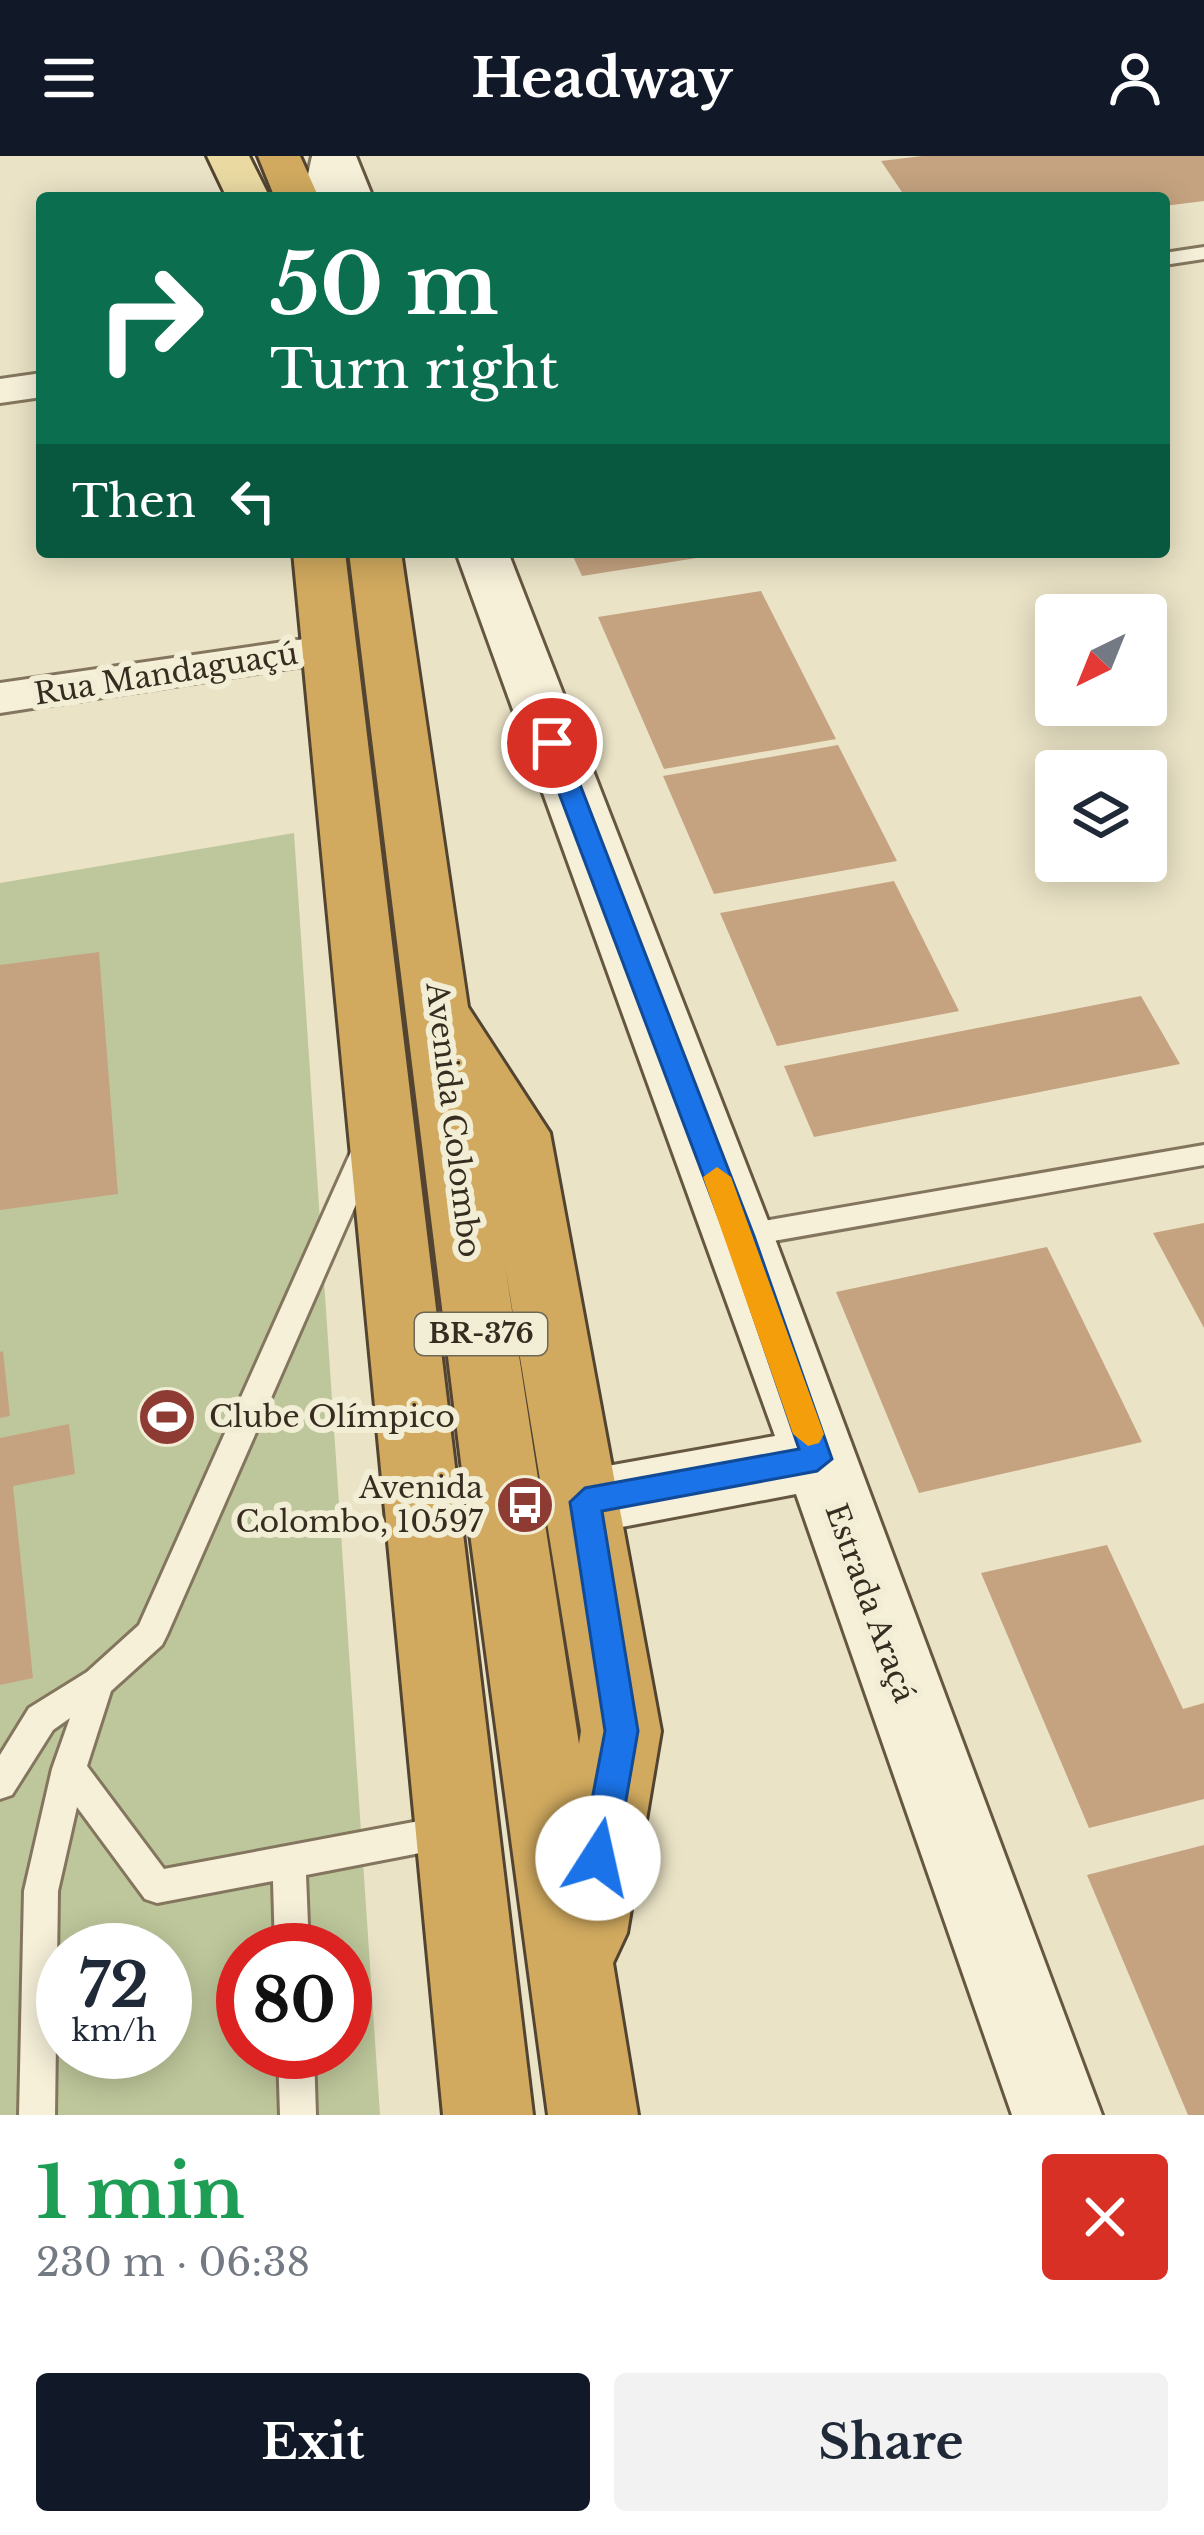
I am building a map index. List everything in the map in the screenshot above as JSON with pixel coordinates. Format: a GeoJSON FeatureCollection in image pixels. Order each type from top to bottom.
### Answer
{"type":"FeatureCollection","features":[{"type":"Feature","properties":{"kind":"highway"},"geometry":{"type":"LineString","coordinates":[[279,156],[294,192]]}},
{"type":"Feature","properties":{"kind":"highway","name":"BR-376"},"geometry":{"type":"LineString","coordinates":[[320,558],[488,2115]]}},
{"type":"Feature","properties":{"kind":"highway","name":"Avenida Colombo"},"geometry":{"type":"LineString","coordinates":[[376,558],[504,1511],[593,2115]]}},
{"type":"Feature","properties":{"kind":"highway"},"geometry":{"type":"LineString","coordinates":[[439,1008],[517,1132],[585,1502],[621,1731],[576,1984]]}},
{"type":"Feature","properties":{"kind":"street"},"geometry":{"type":"LineString","coordinates":[[323,192],[333,156]]}},
{"type":"Feature","properties":{"kind":"street"},"geometry":{"type":"LineString","coordinates":[[333,156],[348,192]]}},
{"type":"Feature","properties":{"kind":"street"},"geometry":{"type":"LineString","coordinates":[[0,391],[36,386]]}},
{"type":"Feature","properties":{"kind":"street","name":"Estrada Araçá"},"geometry":{"type":"LineString","coordinates":[[484,558],[740,1236],[1057,2115]]}},
{"type":"Feature","properties":{"kind":"street","name":"Rua Mandaguaçú"},"geometry":{"type":"LineString","coordinates":[[0,698],[332,649]]}},
{"type":"Feature","properties":{"kind":"street"},"geometry":{"type":"LineString","coordinates":[[585,1502],[817,1459]]}},
{"type":"Feature","properties":{"kind":"lane"},"geometry":{"type":"LineString","coordinates":[[1170,258],[1204,253]]}},
{"type":"Feature","properties":{"kind":"lane"},"geometry":{"type":"LineString","coordinates":[[0,1784],[41,1719],[98,1682],[151,1635],[382,1114]]}},
{"type":"Feature","properties":{"kind":"lane"},"geometry":{"type":"LineString","coordinates":[[740,1236],[1204,1155]]}},
{"type":"Feature","properties":{"kind":"lane"},"geometry":{"type":"LineString","coordinates":[[38,2115],[41,1891],[69,1769],[98,1682]]}},
{"type":"Feature","properties":{"kind":"lane"},"geometry":{"type":"LineString","coordinates":[[69,1769],[157,1887],[460,1829]]}},
{"type":"Feature","properties":{"kind":"lane"},"geometry":{"type":"LineString","coordinates":[[289,1864],[291,1923]]}},
{"type":"Feature","properties":{"kind":"lane"},"geometry":{"type":"LineString","coordinates":[[297,2079],[298,2115]]}},
{"type":"Feature","properties":{"kind":"green space","name":"Clube Olímpico"},"geometry":{"type":"Polygon","coordinates":[[[294,833],[367,1923],[216,1923],[216,2079],[372,2079],[372,1996],[380,2115],[0,2115],[0,883],[294,833]]]}},
{"type":"Feature","properties":{"kind":"building"},"geometry":{"type":"Polygon","coordinates":[[[922,156],[1204,156],[1204,201],[1170,205],[1170,192],[902,192],[881,161],[922,156]]]}},
{"type":"Feature","properties":{"kind":"building"},"geometry":{"type":"Polygon","coordinates":[[[574,558],[697,558],[582,576],[574,558]]]}},
{"type":"Feature","properties":{"kind":"building"},"geometry":{"type":"Polygon","coordinates":[[[761,591],[836,739],[664,769],[598,617],[761,591]]]}},
{"type":"Feature","properties":{"kind":"building"},"geometry":{"type":"Polygon","coordinates":[[[838,745],[897,861],[714,894],[663,776],[838,745]]]}},
{"type":"Feature","properties":{"kind":"building"},"geometry":{"type":"Polygon","coordinates":[[[894,881],[959,1011],[777,1046],[720,913],[894,881]]]}},
{"type":"Feature","properties":{"kind":"building"},"geometry":{"type":"Polygon","coordinates":[[[99,952],[118,1194],[0,1210],[0,965],[99,952]]]}},
{"type":"Feature","properties":{"kind":"building"},"geometry":{"type":"Polygon","coordinates":[[[1141,996],[1180,1064],[814,1137],[784,1066],[1141,996]]]}},
{"type":"Feature","properties":{"kind":"building"},"geometry":{"type":"Polygon","coordinates":[[[1204,1223],[1204,1328],[1153,1233],[1204,1223]]]}},
{"type":"Feature","properties":{"kind":"building"},"geometry":{"type":"Polygon","coordinates":[[[1047,1247],[1142,1442],[919,1493],[836,1292],[1047,1247]]]}},
{"type":"Feature","properties":{"kind":"building"},"geometry":{"type":"Polygon","coordinates":[[[0,1352],[10,1416],[0,1418],[0,1352]]]}},
{"type":"Feature","properties":{"kind":"building"},"geometry":{"type":"Polygon","coordinates":[[[69,1424],[75,1474],[13,1486],[33,1678],[0,1685],[0,1438],[69,1424]]]}},
{"type":"Feature","properties":{"kind":"building"},"geometry":{"type":"Polygon","coordinates":[[[1107,1545],[1183,1709],[1204,1703],[1204,1799],[1089,1828],[981,1573],[1107,1545]]]}},
{"type":"Feature","properties":{"kind":"building"},"geometry":{"type":"Polygon","coordinates":[[[1204,1845],[1204,2115],[1188,2115],[1087,1875],[1204,1845]]]}},
{"type":"Feature","properties":{"kind":"slow traffic"},"geometry":{"type":"LineString","coordinates":[[717,1177],[808,1434]]}},
{"type":"Feature","properties":{"kind":"place","name":"Clube Olímpico"},"geometry":{"type":"Point","coordinates":[167,1417]}},
{"type":"Feature","properties":{"kind":"place","name":"Avenida Colombo, 10597"},"geometry":{"type":"Point","coordinates":[525,1505]}},
{"type":"Feature","properties":{"kind":"route"},"geometry":{"type":"LineString","coordinates":[[552,743],[740,1236],[817,1459],[585,1502],[621,1731],[598,1858]]}}]}
